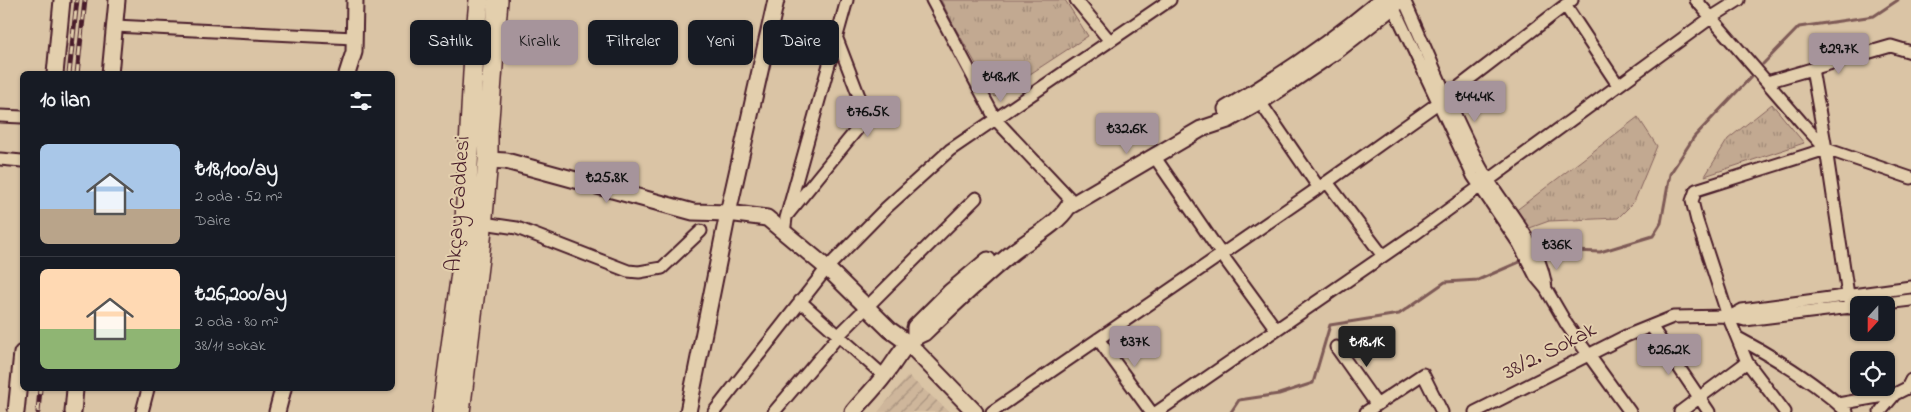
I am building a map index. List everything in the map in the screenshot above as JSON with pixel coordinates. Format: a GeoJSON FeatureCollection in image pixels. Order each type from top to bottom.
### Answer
{"type":"FeatureCollection","features":[{"type":"Feature","properties":{"kind":"highway","name":"Akçay Caddesi"},"geometry":{"type":"LineString","coordinates":[[442,412],[463,258],[474,54],[479,0]]}},
{"type":"Feature","properties":{"kind":"highway","name":"Akçay Caddesi"},"geometry":{"type":"LineString","coordinates":[[460,412],[483,223],[498,0]]}},
{"type":"Feature","properties":{"kind":"street"},"geometry":{"type":"LineString","coordinates":[[55,71],[62,0]]}},
{"type":"Feature","properties":{"kind":"street"},"geometry":{"type":"LineString","coordinates":[[110,71],[117,0]]}},
{"type":"Feature","properties":{"kind":"street"},"geometry":{"type":"LineString","coordinates":[[348,71],[354,52],[355,0]]}},
{"type":"Feature","properties":{"kind":"street"},"geometry":{"type":"LineString","coordinates":[[688,412],[728,213],[776,0]]}},
{"type":"Feature","properties":{"kind":"street"},"geometry":{"type":"LineString","coordinates":[[839,31],[847,0]]}},
{"type":"Feature","properties":{"kind":"street"},"geometry":{"type":"LineString","coordinates":[[932,0],[996,120],[1072,205]]}},
{"type":"Feature","properties":{"kind":"street"},"geometry":{"type":"LineString","coordinates":[[1076,0],[1110,41]]}},
{"type":"Feature","properties":{"kind":"street"},"geometry":{"type":"LineString","coordinates":[[714,412],[826,268],[886,208],[950,150],[1170,0]]}},
{"type":"Feature","properties":{"kind":"street"},"geometry":{"type":"LineString","coordinates":[[1696,0],[1802,123],[1826,148],[1911,178]]}},
{"type":"Feature","properties":{"kind":"street"},"geometry":{"type":"LineString","coordinates":[[1157,412],[1383,256],[1712,17],[1739,0]]}},
{"type":"Feature","properties":{"kind":"street"},"geometry":{"type":"LineString","coordinates":[[1394,2],[1443,99],[1465,161],[1484,183],[1507,225],[1545,276],[1546,289],[1567,325],[1630,412]]}},
{"type":"Feature","properties":{"kind":"street"},"geometry":{"type":"LineString","coordinates":[[1201,129],[1228,120],[1260,102],[1336,51],[1394,2]]}},
{"type":"Feature","properties":{"kind":"street"},"geometry":{"type":"LineString","coordinates":[[853,412],[884,376],[911,340],[916,327],[950,292],[980,266],[1057,210],[1072,205],[1201,129],[1222,111],[1301,63],[1346,30],[1394,2]]}},
{"type":"Feature","properties":{"kind":"street"},"geometry":{"type":"LineString","coordinates":[[992,412],[1323,185],[1443,99],[1568,2],[1618,85]]}},
{"type":"Feature","properties":{"kind":"street"},"geometry":{"type":"LineString","coordinates":[[115,26],[354,38]]}},
{"type":"Feature","properties":{"kind":"street"},"geometry":{"type":"LineString","coordinates":[[786,218],[868,117],[839,44]]}},
{"type":"Feature","properties":{"kind":"street"},"geometry":{"type":"LineString","coordinates":[[1767,82],[1891,46],[1911,52]]}},
{"type":"Feature","properties":{"kind":"street"},"geometry":{"type":"LineString","coordinates":[[784,233],[786,218],[830,65]]}},
{"type":"Feature","properties":{"kind":"street"},"geometry":{"type":"LineString","coordinates":[[1812,69],[1850,300]]}},
{"type":"Feature","properties":{"kind":"street"},"geometry":{"type":"LineString","coordinates":[[1260,102],[1323,185],[1383,256]]}},
{"type":"Feature","properties":{"kind":"street"},"geometry":{"type":"LineString","coordinates":[[0,116],[20,117]]}},
{"type":"Feature","properties":{"kind":"street"},"geometry":{"type":"LineString","coordinates":[[1785,412],[1747,362],[1696,221],[1692,201],[1696,190],[1826,148]]}},
{"type":"Feature","properties":{"kind":"street"},"geometry":{"type":"LineString","coordinates":[[1154,156],[1276,329]]}},
{"type":"Feature","properties":{"kind":"street"},"geometry":{"type":"LineString","coordinates":[[0,159],[20,161]]}},
{"type":"Feature","properties":{"kind":"street"},"geometry":{"type":"LineString","coordinates":[[488,160],[506,161],[693,212],[728,213],[767,218],[826,268],[890,330],[911,340],[975,412]]}},
{"type":"Feature","properties":{"kind":"street"},"geometry":{"type":"LineString","coordinates":[[774,412],[840,334],[976,198]]}},
{"type":"Feature","properties":{"kind":"street"},"geometry":{"type":"LineString","coordinates":[[483,223],[517,228],[628,270],[639,272],[662,268],[701,231]]}},
{"type":"Feature","properties":{"kind":"street","name":"38/2. Sokak"},"geometry":{"type":"LineString","coordinates":[[1730,316],[1742,310],[1911,287]]}},
{"type":"Feature","properties":{"kind":"street"},"geometry":{"type":"LineString","coordinates":[[1895,302],[1911,300]]}},
{"type":"Feature","properties":{"kind":"street"},"geometry":{"type":"LineString","coordinates":[[800,301],[840,334],[884,376]]}},
{"type":"Feature","properties":{"kind":"street","name":"38/2. Sokak"},"geometry":{"type":"LineString","coordinates":[[1475,412],[1589,355],[1673,317],[1730,316],[1745,320],[1850,307]]}},
{"type":"Feature","properties":{"kind":"street"},"geometry":{"type":"LineString","coordinates":[[1651,326],[1709,412]]}},
{"type":"Feature","properties":{"kind":"street"},"geometry":{"type":"LineString","coordinates":[[1738,338],[1765,352],[1842,408],[1896,394],[1907,388],[1911,380]]}},
{"type":"Feature","properties":{"kind":"street"},"geometry":{"type":"LineString","coordinates":[[1098,339],[1151,412]]}},
{"type":"Feature","properties":{"kind":"street"},"geometry":{"type":"LineString","coordinates":[[1336,347],[1377,405]]}},
{"type":"Feature","properties":{"kind":"street"},"geometry":{"type":"LineString","coordinates":[[1680,412],[1747,362]]}},
{"type":"Feature","properties":{"kind":"street"},"geometry":{"type":"LineString","coordinates":[[16,412],[20,373]]}},
{"type":"Feature","properties":{"kind":"street"},"geometry":{"type":"LineString","coordinates":[[1366,412],[1423,374],[1442,412]]}},
{"type":"Feature","properties":{"kind":"street"},"geometry":{"type":"LineString","coordinates":[[73,412],[75,391]]}},
{"type":"Feature","properties":{"kind":"street"},"geometry":{"type":"LineString","coordinates":[[142,412],[147,391]]}},
{"type":"Feature","properties":{"kind":"street"},"geometry":{"type":"LineString","coordinates":[[277,412],[282,391]]}},
{"type":"Feature","properties":{"kind":"street"},"geometry":{"type":"LineString","coordinates":[[1880,412],[1896,394]]}},
{"type":"Feature","properties":{"kind":"shaded area"},"geometry":{"type":"Polygon","coordinates":[[[908,376],[950,412],[878,412],[908,376]]]}},
{"type":"Feature","properties":{"kind":"green space"},"geometry":{"type":"Polygon","coordinates":[[[941,0],[1065,0],[1088,36],[995,97],[941,0]]]}},
{"type":"Feature","properties":{"kind":"green space"},"geometry":{"type":"Polygon","coordinates":[[[1772,104],[1804,143],[1705,176],[1728,139],[1772,104]]]}},
{"type":"Feature","properties":{"kind":"green space"},"geometry":{"type":"Polygon","coordinates":[[[1638,117],[1657,146],[1634,202],[1618,218],[1549,221],[1527,229],[1514,212],[1638,117]]]}},
{"type":"Feature","properties":{"kind":"waterway"},"geometry":{"type":"LineString","coordinates":[[1763,64],[1799,27],[1874,16],[1898,0]]}},
{"type":"Feature","properties":{"kind":"waterway"},"geometry":{"type":"LineString","coordinates":[[1539,253],[1546,250],[1600,252],[1653,236],[1661,223],[1670,174],[1694,137],[1751,77]]}},
{"type":"Feature","properties":{"kind":"waterway"},"geometry":{"type":"LineString","coordinates":[[1231,412],[1239,400],[1279,394],[1313,383],[1330,325],[1399,314],[1445,282],[1478,280],[1524,260]]}},
{"type":"Feature","properties":{"kind":"railway"},"geometry":{"type":"LineString","coordinates":[[69,71],[77,0]]}},
{"type":"Feature","properties":{"kind":"railway"},"geometry":{"type":"LineString","coordinates":[[77,71],[85,0]]}},
{"type":"Feature","properties":{"kind":"railway"},"geometry":{"type":"LineString","coordinates":[[38,412],[40,391]]}}]}
